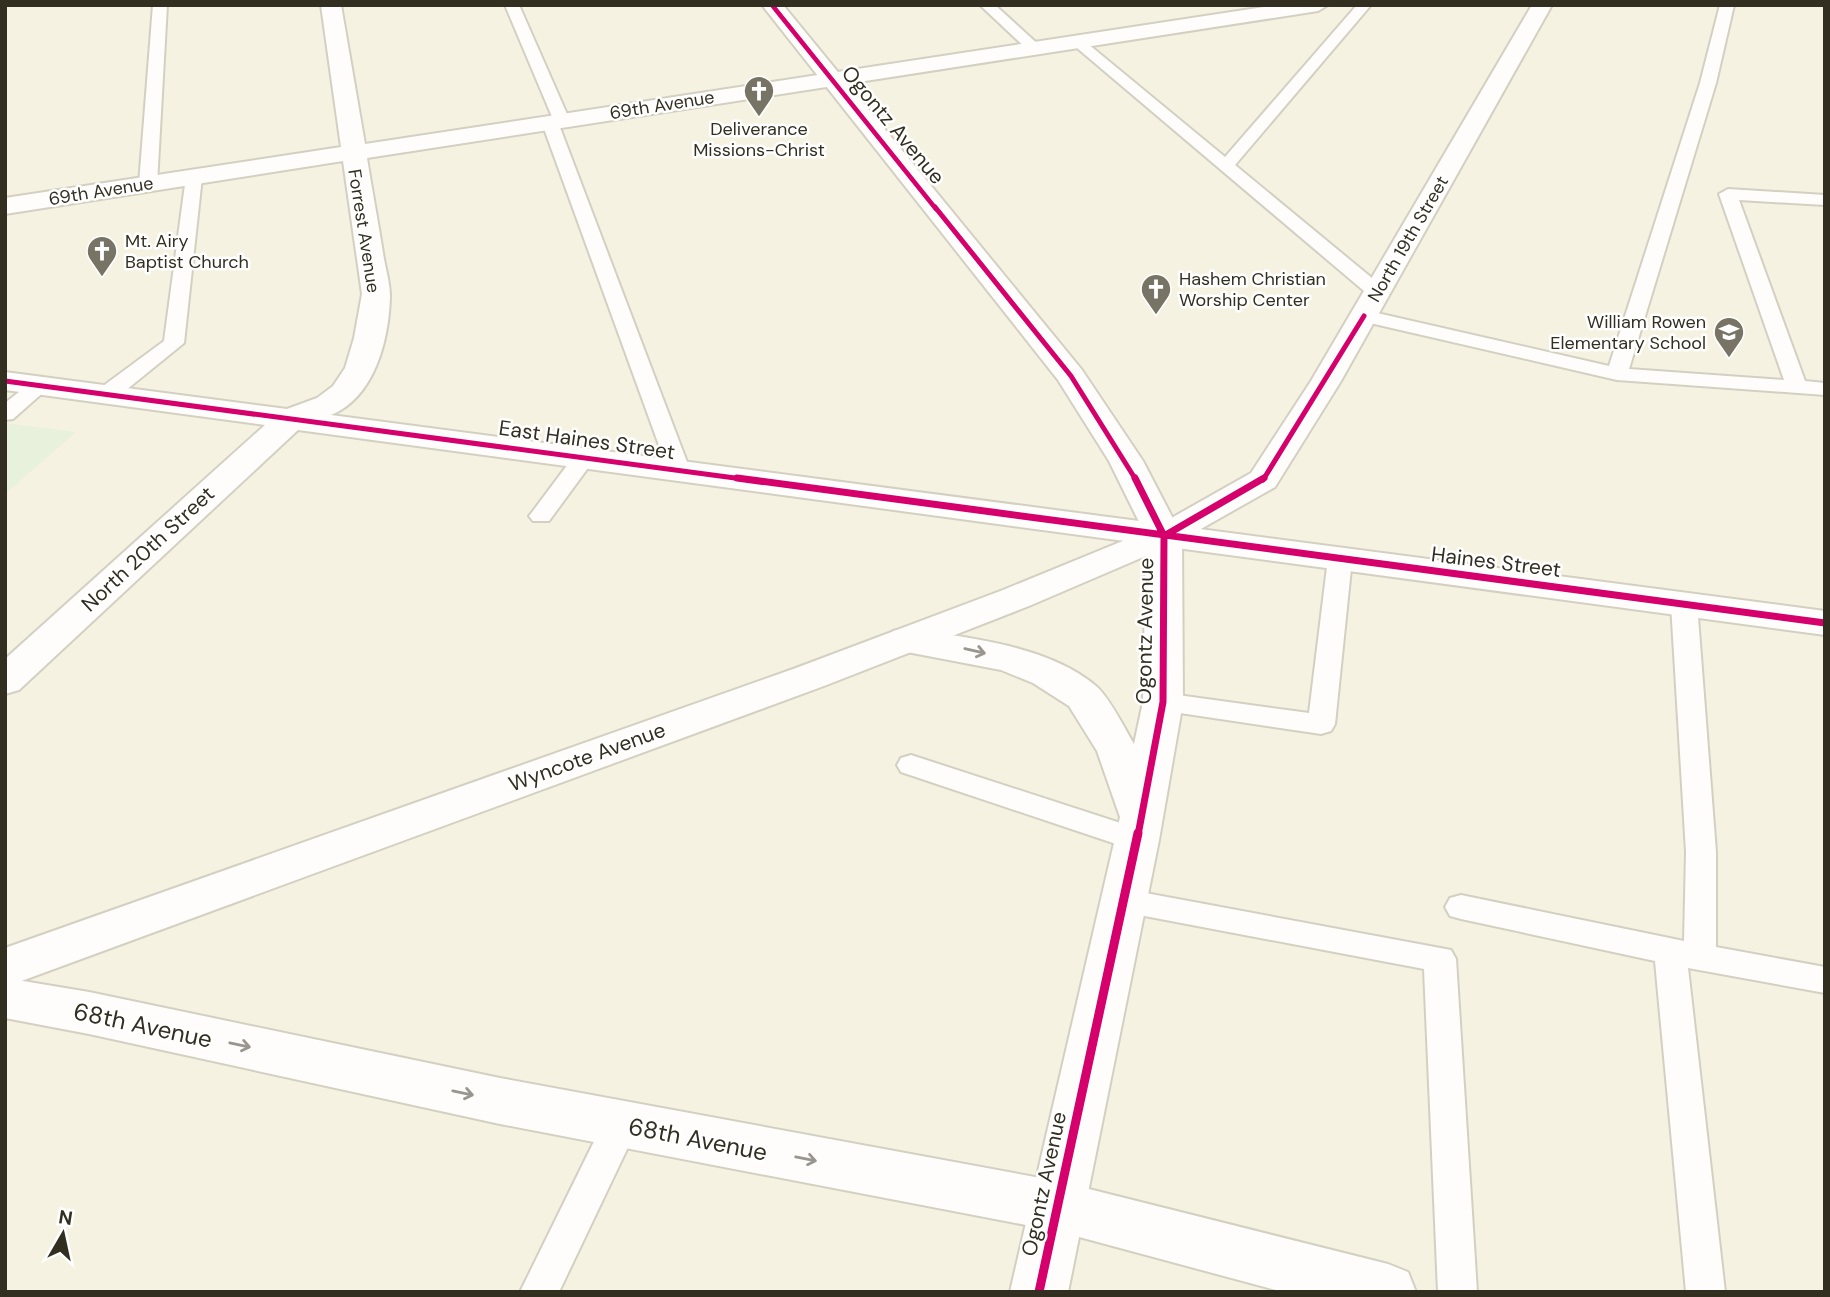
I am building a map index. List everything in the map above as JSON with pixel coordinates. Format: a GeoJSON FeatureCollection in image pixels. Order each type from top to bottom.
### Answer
{"type":"FeatureCollection","features":[{"type":"Feature","properties":{"kind":"street","name":"Forrest Avenue"},"geometry":{"type":"LineString","coordinates":[[292,418],[333,402],[355,380],[371,334],[376,294],[331,5]]}},
{"type":"Feature","properties":{"kind":"street","name":"Ogontz Avenue"},"geometry":{"type":"LineString","coordinates":[[772,5],[1071,376],[1126,461],[1164,536],[1163,702],[1124,901],[1039,1292]]}},
{"type":"Feature","properties":{"kind":"street","name":"69th Avenue"},"geometry":{"type":"LineString","coordinates":[[5,206],[1318,5]]}},
{"type":"Feature","properties":{"kind":"street","name":"North 19th Street"},"geometry":{"type":"LineString","coordinates":[[1164,536],[1263,480],[1370,304],[1542,5]]}},
{"type":"Feature","properties":{"kind":"street","name":"East Haines Street"},"geometry":{"type":"LineString","coordinates":[[5,381],[1164,536]]}},
{"type":"Feature","properties":{"kind":"street","name":"North 20th Street"},"geometry":{"type":"LineString","coordinates":[[13,666],[292,418]]}},
{"type":"Feature","properties":{"kind":"street","name":"Haines Street"},"geometry":{"type":"LineString","coordinates":[[1164,536],[1825,623]]}},
{"type":"Feature","properties":{"kind":"street","name":"Wyncote Avenue"},"geometry":{"type":"LineString","coordinates":[[5,968],[907,640],[1164,536]]}},
{"type":"Feature","properties":{"kind":"street"},"geometry":{"type":"LineString","coordinates":[[907,640],[1009,659],[1047,674],[1083,696],[1117,750],[1139,829]]}},
{"type":"Feature","properties":{"kind":"street","name":"68th Avenue"},"geometry":{"type":"LineString","coordinates":[[5,998],[89,1013],[500,1101],[1058,1206],[1328,1284],[1388,1292]]}},
{"type":"Feature","properties":{"kind":"lane"},"geometry":{"type":"LineString","coordinates":[[148,184],[160,5]]}},
{"type":"Feature","properties":{"kind":"lane"},"geometry":{"type":"LineString","coordinates":[[512,5],[679,470]]}},
{"type":"Feature","properties":{"kind":"lane"},"geometry":{"type":"LineString","coordinates":[[987,5],[1035,49]]}},
{"type":"Feature","properties":{"kind":"lane"},"geometry":{"type":"LineString","coordinates":[[1226,166],[1364,5]]}},
{"type":"Feature","properties":{"kind":"lane"},"geometry":{"type":"LineString","coordinates":[[1617,374],[1708,83],[1727,5]]}},
{"type":"Feature","properties":{"kind":"lane"},"geometry":{"type":"LineString","coordinates":[[1077,42],[1226,166],[1370,304],[1617,374],[1825,389]]}},
{"type":"Feature","properties":{"kind":"lane"},"geometry":{"type":"LineString","coordinates":[[107,394],[174,343],[194,177]]}},
{"type":"Feature","properties":{"kind":"lane"},"geometry":{"type":"LineString","coordinates":[[1797,387],[1728,194],[1825,200]]}},
{"type":"Feature","properties":{"kind":"lane"},"geometry":{"type":"LineString","coordinates":[[5,414],[40,385]]}},
{"type":"Feature","properties":{"kind":"lane"},"geometry":{"type":"LineString","coordinates":[[541,516],[584,457]]}},
{"type":"Feature","properties":{"kind":"lane"},"geometry":{"type":"LineString","coordinates":[[1163,702],[1321,723],[1340,559]]}},
{"type":"Feature","properties":{"kind":"lane"},"geometry":{"type":"LineString","coordinates":[[1684,604],[1701,852],[1685,955],[1706,1292]]}},
{"type":"Feature","properties":{"kind":"lane"},"geometry":{"type":"LineString","coordinates":[[911,765],[1139,829]]}},
{"type":"Feature","properties":{"kind":"lane"},"geometry":{"type":"LineString","coordinates":[[1124,901],[1440,959],[1458,1292]]}},
{"type":"Feature","properties":{"kind":"lane"},"geometry":{"type":"LineString","coordinates":[[1461,907],[1685,955],[1825,980]]}},
{"type":"Feature","properties":{"kind":"lane"},"geometry":{"type":"LineString","coordinates":[[539,1292],[621,1124]]}},
{"type":"Feature","properties":{"kind":"green space"},"geometry":{"type":"Polygon","coordinates":[[[5,423],[76,432],[5,494],[5,423]]]}},
{"type":"Feature","properties":{"kind":"cycle path"},"geometry":{"type":"LineString","coordinates":[[772,5],[1071,376],[1126,461],[1164,536],[1163,702],[1137,840],[1039,1292]]}},
{"type":"Feature","properties":{"kind":"cycle path"},"geometry":{"type":"LineString","coordinates":[[1164,536],[1263,480],[1364,316]]}},
{"type":"Feature","properties":{"kind":"cycle path"},"geometry":{"type":"LineString","coordinates":[[5,381],[1825,623]]}},
{"type":"Feature","properties":{"kind":"place","name":"Deliverance Missions-Christ"},"geometry":{"type":"Point","coordinates":[759,118]}},
{"type":"Feature","properties":{"kind":"place","name":"Mt. Airy Baptist Church"},"geometry":{"type":"Point","coordinates":[102,278]}},
{"type":"Feature","properties":{"kind":"place","name":"Hashem Christian Worship Center"},"geometry":{"type":"Point","coordinates":[1156,316]}},
{"type":"Feature","properties":{"kind":"place","name":"William Rowen Elementary School"},"geometry":{"type":"Point","coordinates":[1729,359]}}]}
